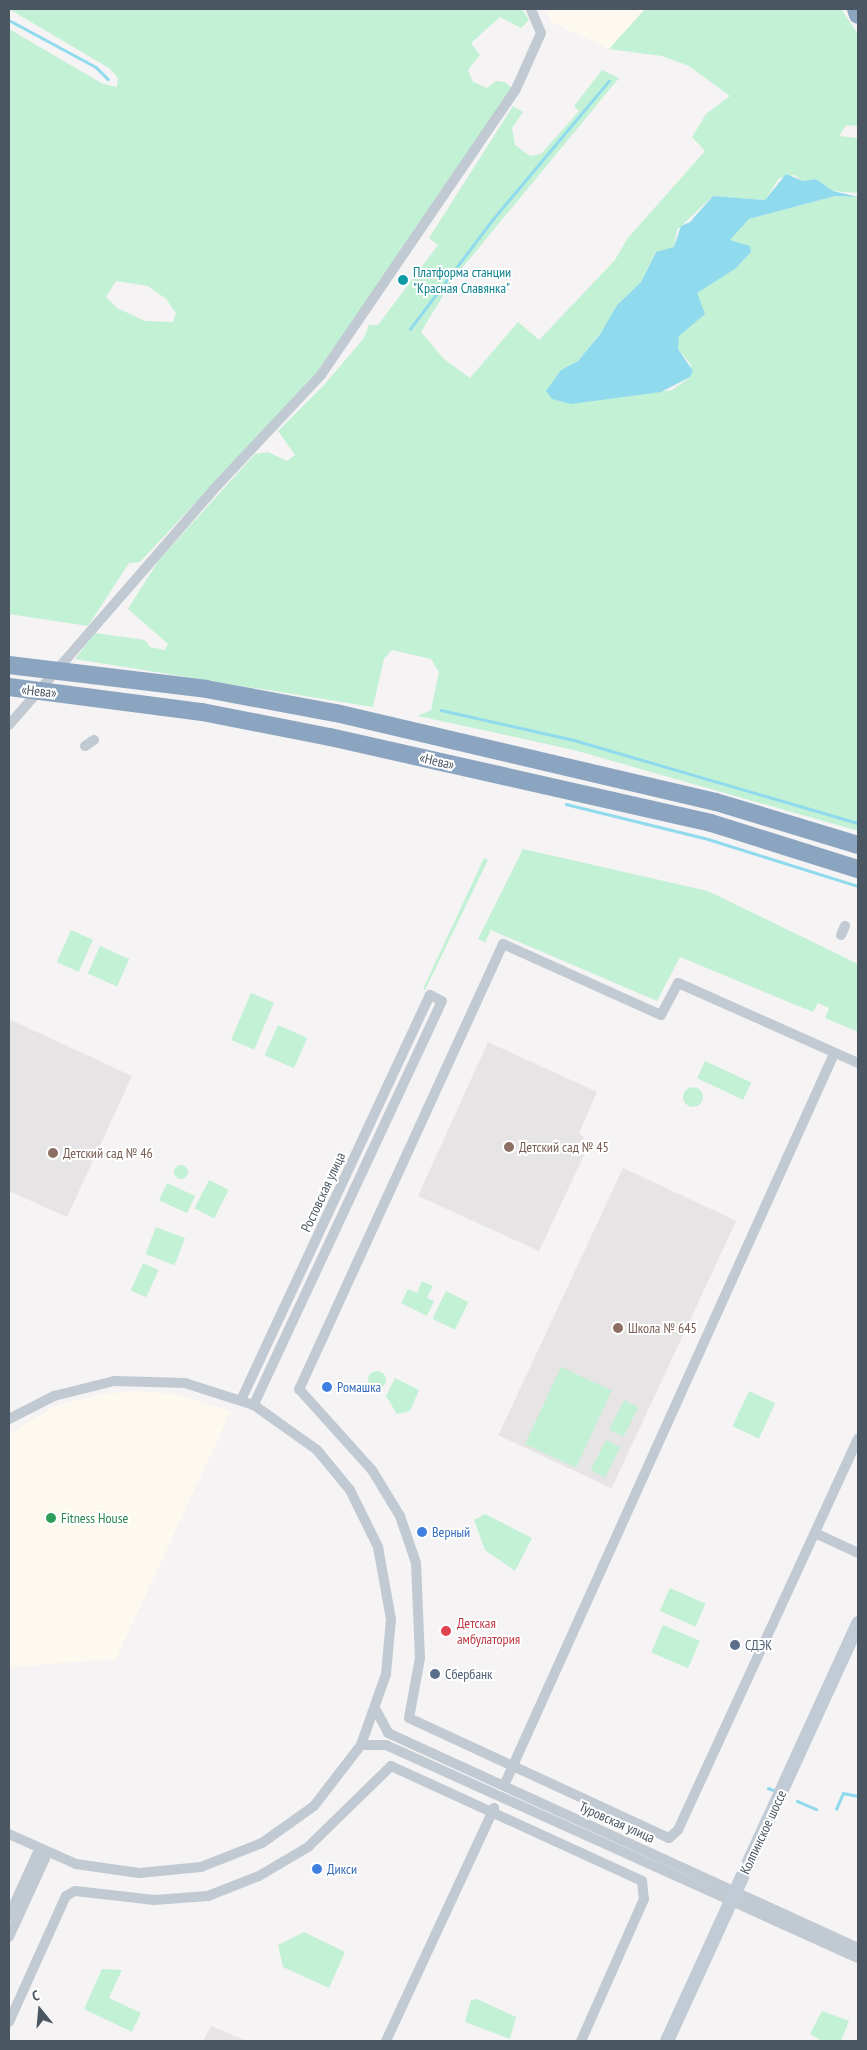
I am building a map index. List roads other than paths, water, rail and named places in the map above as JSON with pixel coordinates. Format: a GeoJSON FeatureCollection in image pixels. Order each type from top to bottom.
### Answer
{"type":"FeatureCollection","features":[{"type":"Feature","properties":{"kind":"highway"},"geometry":{"type":"LineString","coordinates":[[856,9],[858,15]]}},
{"type":"Feature","properties":{"kind":"highway","name":"«Нева»"},"geometry":{"type":"LineString","coordinates":[[9,665],[79,673],[336,713],[716,802],[858,845]]}},
{"type":"Feature","properties":{"kind":"highway","name":"«Нева»"},"geometry":{"type":"LineString","coordinates":[[9,687],[202,712],[582,792],[711,823],[858,869]]}},
{"type":"Feature","properties":{"kind":"main road","name":"Колпинское шоссе"},"geometry":{"type":"LineString","coordinates":[[667,2041],[858,1623]]}},
{"type":"Feature","properties":{"kind":"street"},"geometry":{"type":"LineString","coordinates":[[9,725],[213,490],[321,375],[516,89],[541,33],[531,9]]}},
{"type":"Feature","properties":{"kind":"street"},"geometry":{"type":"LineString","coordinates":[[85,746],[94,740]]}},
{"type":"Feature","properties":{"kind":"street"},"geometry":{"type":"LineString","coordinates":[[858,1063],[834,1054],[678,983],[661,1015],[503,944],[299,1389],[372,1470],[395,1507],[409,1544],[422,1630],[409,1718],[512,1768],[670,1838],[678,1830],[858,1438]]}},
{"type":"Feature","properties":{"kind":"street","name":"Ростовская улица"},"geometry":{"type":"LineString","coordinates":[[242,1400],[430,995],[442,1001],[254,1405]]}},
{"type":"Feature","properties":{"kind":"street"},"geometry":{"type":"LineString","coordinates":[[506,1781],[834,1054]]}},
{"type":"Feature","properties":{"kind":"street"},"geometry":{"type":"LineString","coordinates":[[9,1419],[54,1396],[114,1381],[185,1383],[254,1405],[317,1450],[350,1490],[371,1530],[385,1574],[391,1619],[389,1656],[376,1710],[361,1745],[314,1806],[282,1831],[232,1857],[178,1871],[139,1874],[76,1864],[43,1852],[9,1834]]}},
{"type":"Feature","properties":{"kind":"street"},"geometry":{"type":"LineString","coordinates":[[815,1533],[858,1553]]}},
{"type":"Feature","properties":{"kind":"street","name":"Туровская улица"},"geometry":{"type":"LineString","coordinates":[[376,1710],[388,1733],[734,1896],[858,1958]]}},
{"type":"Feature","properties":{"kind":"street","name":"Туровская улица"},"geometry":{"type":"LineString","coordinates":[[361,1745],[386,1745],[858,1948]]}},
{"type":"Feature","properties":{"kind":"street"},"geometry":{"type":"LineString","coordinates":[[9,2022],[66,1896],[75,1891],[154,1900],[208,1896],[258,1876],[308,1847],[391,1766],[493,1810],[642,1881],[644,1899],[581,2041]]}},
{"type":"Feature","properties":{"kind":"street"},"geometry":{"type":"LineString","coordinates":[[386,2041],[493,1810]]}},
{"type":"Feature","properties":{"kind":"street"},"geometry":{"type":"LineString","coordinates":[[9,1916],[43,1852]]}},
{"type":"Feature","properties":{"kind":"street"},"geometry":{"type":"LineString","coordinates":[[9,1937],[43,1852]]}},
{"type":"Feature","properties":{"kind":"water"},"geometry":{"type":"Polygon","coordinates":[[[786,174],[803,181],[816,179],[833,191],[858,197],[835,196],[749,219],[730,240],[750,246],[751,252],[735,269],[697,293],[705,314],[679,336],[678,349],[693,371],[690,377],[661,392],[571,404],[552,399],[546,391],[561,370],[578,361],[601,333],[617,305],[641,282],[656,252],[674,247],[681,226],[690,222],[713,196],[765,200],[786,174]]]}},
{"type":"Feature","properties":{"kind":"waterway"},"geometry":{"type":"LineString","coordinates":[[9,20],[96,67],[108,79]]}},
{"type":"Feature","properties":{"kind":"waterway"},"geometry":{"type":"LineString","coordinates":[[410,329],[493,219],[609,81]]}},
{"type":"Feature","properties":{"kind":"waterway"},"geometry":{"type":"LineString","coordinates":[[441,710],[574,740],[858,823]]}},
{"type":"Feature","properties":{"kind":"waterway"},"geometry":{"type":"LineString","coordinates":[[566,804],[708,839],[858,886]]}},
{"type":"Feature","properties":{"kind":"waterway"},"geometry":{"type":"LineString","coordinates":[[768,1788],[776,1791]]}},
{"type":"Feature","properties":{"kind":"waterway"},"geometry":{"type":"LineString","coordinates":[[836,1809],[843,1793],[858,1796]]}},
{"type":"Feature","properties":{"kind":"waterway"},"geometry":{"type":"LineString","coordinates":[[797,1801],[816,1809]]}},
{"type":"Feature","properties":{"kind":"place","name":"Платформа станции \"Красная Славянка\""},"geometry":{"type":"Point","coordinates":[403,280]}},
{"type":"Feature","properties":{"kind":"place","name":"Детский сад № 45"},"geometry":{"type":"Point","coordinates":[509,1147]}},
{"type":"Feature","properties":{"kind":"place","name":"Детский сад № 46"},"geometry":{"type":"Point","coordinates":[53,1153]}},
{"type":"Feature","properties":{"kind":"place","name":"Школа № 645"},"geometry":{"type":"Point","coordinates":[618,1328]}},
{"type":"Feature","properties":{"kind":"place","name":"Ромашка"},"geometry":{"type":"Point","coordinates":[327,1387]}},
{"type":"Feature","properties":{"kind":"place","name":"Fitness House"},"geometry":{"type":"Point","coordinates":[51,1518]}},
{"type":"Feature","properties":{"kind":"place","name":"Верный"},"geometry":{"type":"Point","coordinates":[422,1532]}},
{"type":"Feature","properties":{"kind":"place","name":"Детская амбулатория"},"geometry":{"type":"Point","coordinates":[446,1631]}},
{"type":"Feature","properties":{"kind":"place","name":"СДЭК"},"geometry":{"type":"Point","coordinates":[735,1645]}},
{"type":"Feature","properties":{"kind":"place","name":"Сбербанк"},"geometry":{"type":"Point","coordinates":[435,1674]}},
{"type":"Feature","properties":{"kind":"place","name":"Дикси"},"geometry":{"type":"Point","coordinates":[317,1869]}}]}
